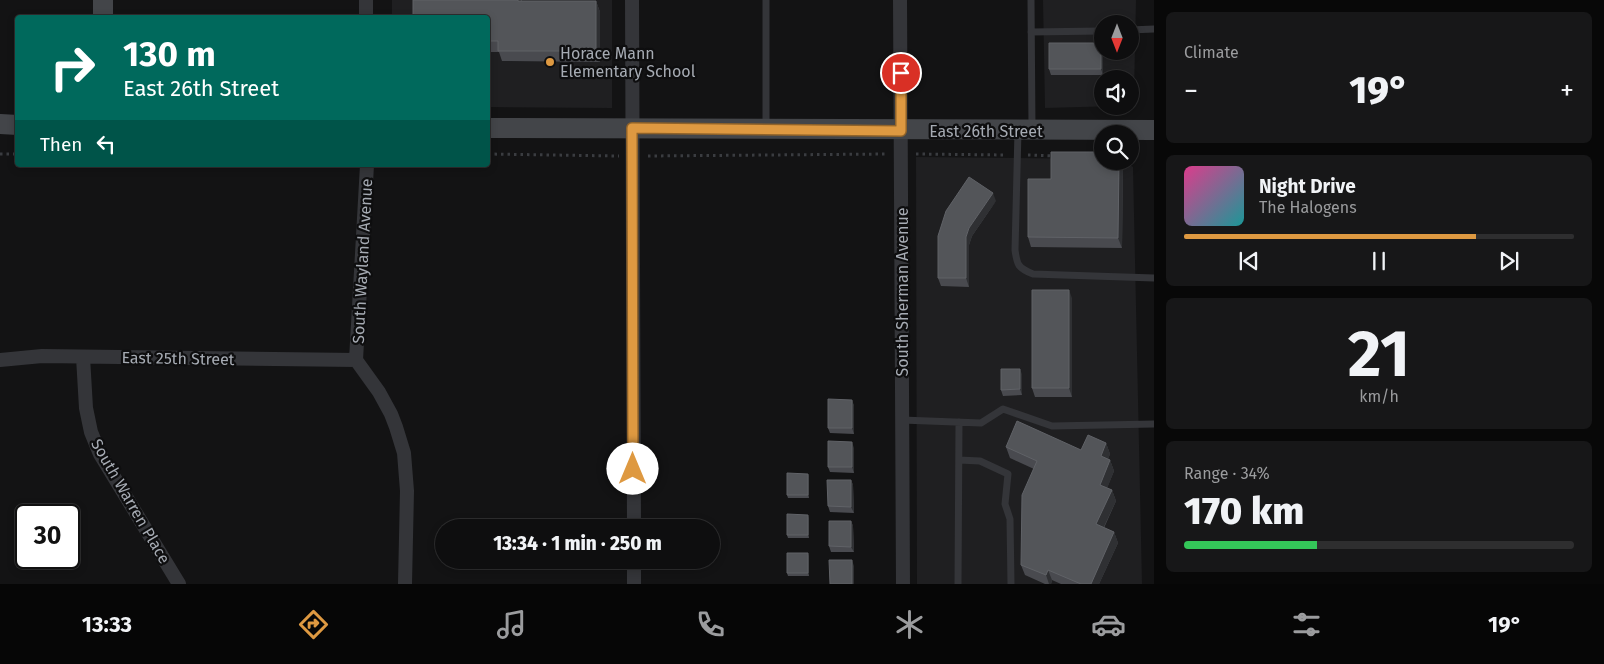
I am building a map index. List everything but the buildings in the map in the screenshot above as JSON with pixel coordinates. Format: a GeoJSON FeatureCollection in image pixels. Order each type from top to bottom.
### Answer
{"type":"FeatureCollection","features":[{"type":"Feature","properties":{"kind":"main road"},"geometry":{"type":"LineString","coordinates":[[102,15],[103,0]]}},
{"type":"Feature","properties":{"kind":"main road"},"geometry":{"type":"LineString","coordinates":[[0,124],[15,124]]}},
{"type":"Feature","properties":{"kind":"main road","name":"East 26th Street"},"geometry":{"type":"LineString","coordinates":[[490,128],[901,131],[1154,130]]}},
{"type":"Feature","properties":{"kind":"street"},"geometry":{"type":"LineString","coordinates":[[366,0],[366,15]]}},
{"type":"Feature","properties":{"kind":"street"},"geometry":{"type":"LineString","coordinates":[[632,0],[634,519]]}},
{"type":"Feature","properties":{"kind":"street","name":"South Sherman Avenue"},"geometry":{"type":"LineString","coordinates":[[900,0],[903,584]]}},
{"type":"Feature","properties":{"kind":"street","name":"South Wayland Avenue"},"geometry":{"type":"LineString","coordinates":[[368,167],[356,360],[379,392],[391,414],[404,453],[407,492],[405,584]]}},
{"type":"Feature","properties":{"kind":"street","name":"East 25th Street"},"geometry":{"type":"LineString","coordinates":[[0,360],[42,356],[356,360]]}},
{"type":"Feature","properties":{"kind":"street","name":"South Warren Place"},"geometry":{"type":"LineString","coordinates":[[83,357],[86,408],[100,454],[179,584]]}},
{"type":"Feature","properties":{"kind":"street"},"geometry":{"type":"LineString","coordinates":[[634,569],[634,584]]}},
{"type":"Feature","properties":{"kind":"lane"},"geometry":{"type":"LineString","coordinates":[[766,0],[766,129]]}},
{"type":"Feature","properties":{"kind":"lane"},"geometry":{"type":"LineString","coordinates":[[1031,0],[1032,32],[1025,130],[1018,155],[1015,250],[1017,264],[1023,270],[1033,274],[1154,278]]}},
{"type":"Feature","properties":{"kind":"lane"},"geometry":{"type":"LineString","coordinates":[[1139,30],[1154,30]]}},
{"type":"Feature","properties":{"kind":"lane"},"geometry":{"type":"LineString","coordinates":[[1032,32],[1094,31]]}},
{"type":"Feature","properties":{"kind":"lane"},"geometry":{"type":"LineString","coordinates":[[902,420],[981,423],[1003,409],[1052,426],[1154,424]]}},
{"type":"Feature","properties":{"kind":"lane"},"geometry":{"type":"LineString","coordinates":[[958,584],[959,422]]}},
{"type":"Feature","properties":{"kind":"lane"},"geometry":{"type":"LineString","coordinates":[[959,460],[980,461],[1008,474],[1005,504],[1010,519],[1011,584]]}},
{"type":"Feature","properties":{"kind":"path"},"geometry":{"type":"LineString","coordinates":[[0,154],[15,154]]}},
{"type":"Feature","properties":{"kind":"path"},"geometry":{"type":"LineString","coordinates":[[490,154],[1056,156]]}},
{"type":"Feature","properties":{"kind":"shaded area","name":"Horace Mann Elementary School"},"geometry":{"type":"Polygon","coordinates":[[[392,0],[612,0],[612,108],[490,107],[490,15],[392,15],[392,0]]]}},
{"type":"Feature","properties":{"kind":"shaded area"},"geometry":{"type":"Polygon","coordinates":[[[1043,0],[1136,0],[1136,15],[1094,15],[1094,60],[1135,60],[1134,70],[1094,70],[1094,107],[1045,108],[1043,0]]]}},
{"type":"Feature","properties":{"kind":"shaded area"},"geometry":{"type":"Polygon","coordinates":[[[916,157],[1094,159],[1094,170],[1133,170],[1142,584],[917,584],[916,157]]]}},
{"type":"Feature","properties":{"kind":"place","name":"Horace Mann Elementary School"},"geometry":{"type":"Point","coordinates":[550,62]}},
{"type":"Feature","properties":{"kind":"route"},"geometry":{"type":"LineString","coordinates":[[633,469],[632,128],[901,131],[901,73]]}}]}
